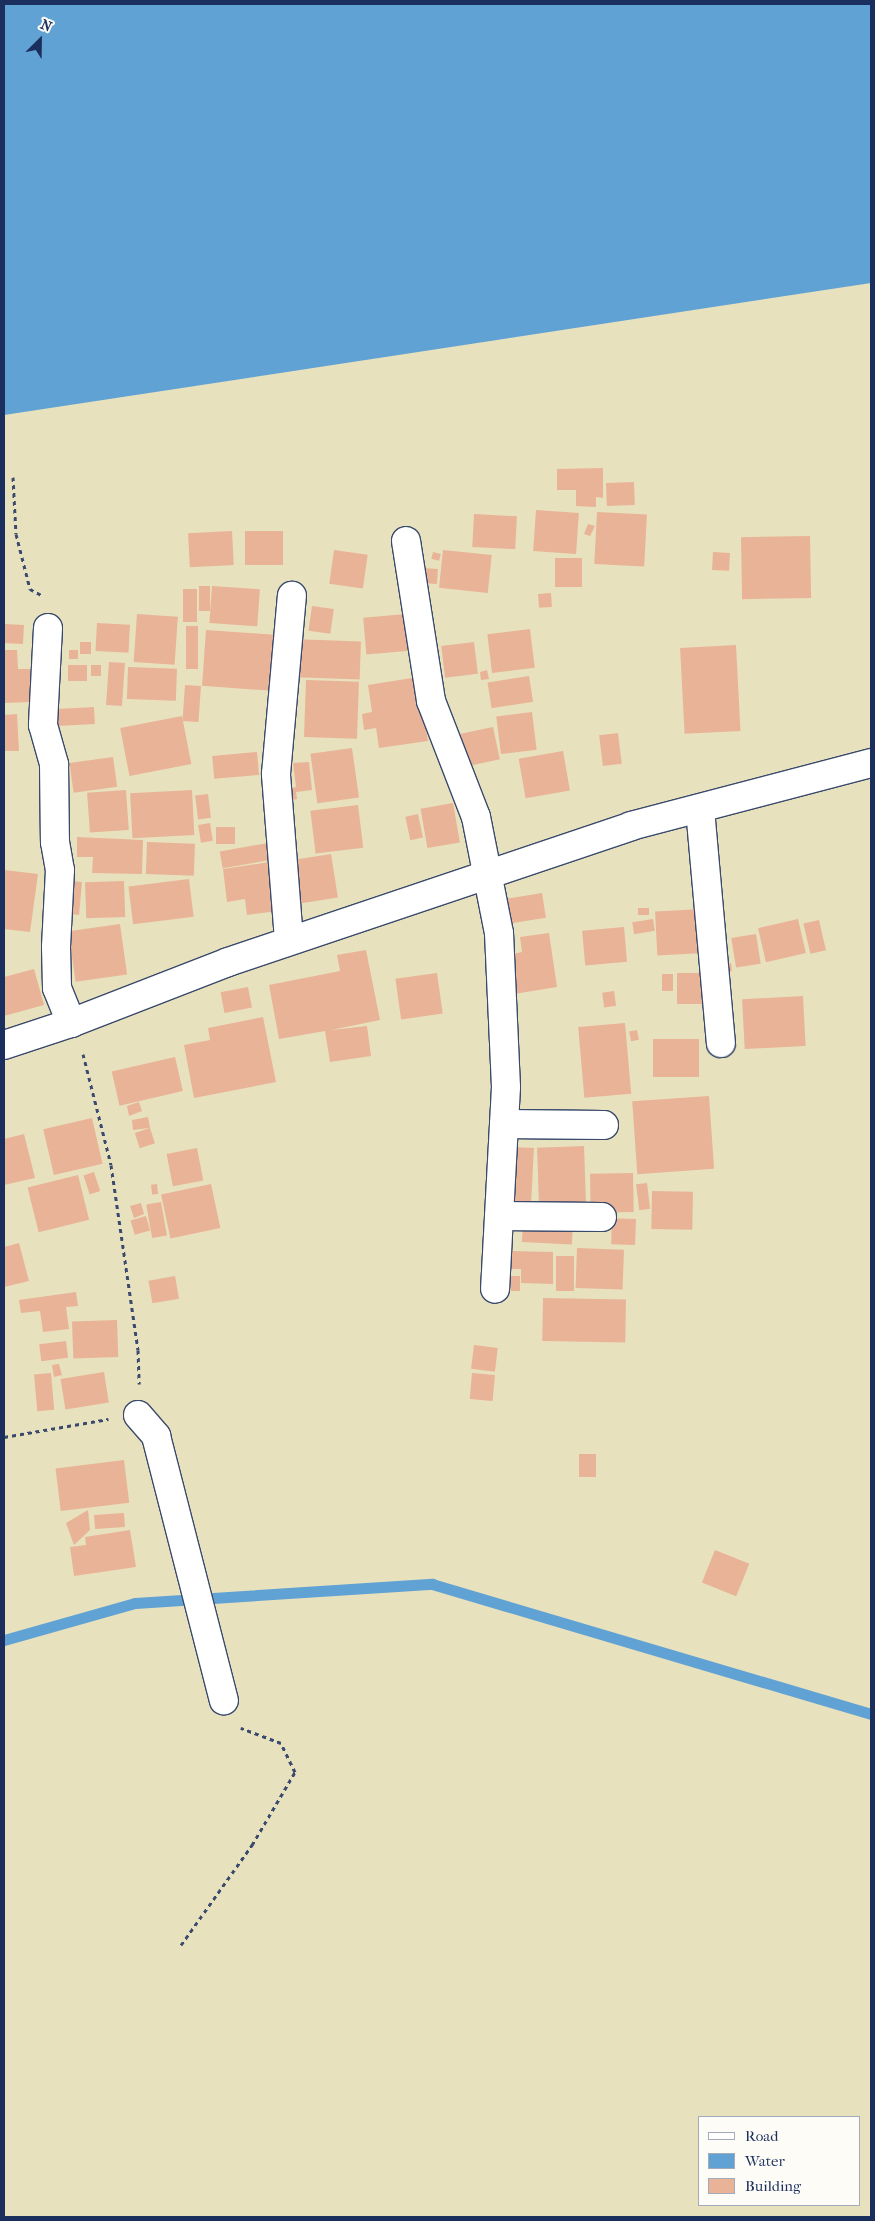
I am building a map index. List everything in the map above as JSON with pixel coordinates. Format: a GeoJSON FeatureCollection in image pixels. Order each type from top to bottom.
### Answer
{"type":"FeatureCollection","features":[{"type":"Feature","properties":{"kind":"street"},"geometry":{"type":"LineString","coordinates":[[406,541],[431,701],[476,817],[499,933],[506,1087],[495,1289]]}},
{"type":"Feature","properties":{"kind":"street"},"geometry":{"type":"LineString","coordinates":[[289,940],[276,774],[292,596]]}},
{"type":"Feature","properties":{"kind":"street"},"geometry":{"type":"LineString","coordinates":[[48,628],[43,725],[54,764],[55,842],[60,870],[56,948],[57,988],[71,1023]]}},
{"type":"Feature","properties":{"kind":"street"},"geometry":{"type":"LineString","coordinates":[[4,1045],[71,1023],[289,940],[631,826],[871,763]]}},
{"type":"Feature","properties":{"kind":"street"},"geometry":{"type":"LineString","coordinates":[[700,809],[721,1043]]}},
{"type":"Feature","properties":{"kind":"street"},"geometry":{"type":"LineString","coordinates":[[504,1124],[604,1125]]}},
{"type":"Feature","properties":{"kind":"street"},"geometry":{"type":"LineString","coordinates":[[499,1216],[602,1217]]}},
{"type":"Feature","properties":{"kind":"street"},"geometry":{"type":"LineString","coordinates":[[138,1415],[156,1436],[189,1573],[224,1700]]}},
{"type":"Feature","properties":{"kind":"path"},"geometry":{"type":"LineString","coordinates":[[13,476],[16,534],[30,589],[50,600],[48,628]]}},
{"type":"Feature","properties":{"kind":"path"},"geometry":{"type":"LineString","coordinates":[[4,1437],[27,1430],[138,1415],[138,1350],[111,1165],[90,1073],[71,1023]]}},
{"type":"Feature","properties":{"kind":"path"},"geometry":{"type":"LineString","coordinates":[[181,1945],[252,1845],[295,1772],[281,1743],[232,1724],[224,1700]]}},
{"type":"Feature","properties":{"kind":"water"},"geometry":{"type":"Polygon","coordinates":[[[4,4],[871,4],[871,283],[4,415],[4,4]]]}},
{"type":"Feature","properties":{"kind":"building"},"geometry":{"type":"Polygon","coordinates":[[[603,468],[603,498],[596,497],[596,507],[576,506],[576,490],[557,490],[557,469],[603,468]]]}},
{"type":"Feature","properties":{"kind":"building"},"geometry":{"type":"Polygon","coordinates":[[[634,482],[635,505],[607,506],[606,483],[634,482]]]}},
{"type":"Feature","properties":{"kind":"building"},"geometry":{"type":"Polygon","coordinates":[[[536,510],[579,513],[576,554],[533,551],[536,510]]]}},
{"type":"Feature","properties":{"kind":"building"},"geometry":{"type":"Polygon","coordinates":[[[597,512],[647,515],[644,567],[594,564],[597,512]]]}},
{"type":"Feature","properties":{"kind":"building"},"geometry":{"type":"Polygon","coordinates":[[[474,514],[517,516],[515,549],[472,547],[474,514]]]}},
{"type":"Feature","properties":{"kind":"building"},"geometry":{"type":"Polygon","coordinates":[[[588,524],[595,526],[590,536],[584,534],[588,524]]]}},
{"type":"Feature","properties":{"kind":"building"},"geometry":{"type":"Polygon","coordinates":[[[232,531],[234,565],[190,567],[188,533],[232,531]]]}},
{"type":"Feature","properties":{"kind":"building"},"geometry":{"type":"Polygon","coordinates":[[[245,531],[283,531],[283,565],[245,565],[245,531]]]}},
{"type":"Feature","properties":{"kind":"building"},"geometry":{"type":"Polygon","coordinates":[[[810,536],[811,598],[742,599],[741,537],[810,536]]]}},
{"type":"Feature","properties":{"kind":"building"},"geometry":{"type":"Polygon","coordinates":[[[334,550],[368,555],[363,588],[329,584],[334,550]]]}},
{"type":"Feature","properties":{"kind":"building"},"geometry":{"type":"Polygon","coordinates":[[[443,550],[492,555],[488,593],[439,588],[443,550]]]}},
{"type":"Feature","properties":{"kind":"building"},"geometry":{"type":"Polygon","coordinates":[[[433,552],[441,554],[439,561],[431,559],[433,552]]]}},
{"type":"Feature","properties":{"kind":"building"},"geometry":{"type":"Polygon","coordinates":[[[713,552],[730,553],[729,571],[712,570],[713,552]]]}},
{"type":"Feature","properties":{"kind":"building"},"geometry":{"type":"Polygon","coordinates":[[[555,558],[582,558],[582,587],[555,587],[555,558]]]}},
{"type":"Feature","properties":{"kind":"building"},"geometry":{"type":"Polygon","coordinates":[[[422,568],[438,569],[437,584],[421,583],[422,568]]]}},
{"type":"Feature","properties":{"kind":"building"},"geometry":{"type":"Polygon","coordinates":[[[199,586],[210,586],[210,611],[199,611],[199,586]]]}},
{"type":"Feature","properties":{"kind":"building"},"geometry":{"type":"Polygon","coordinates":[[[212,586],[260,589],[257,626],[209,623],[212,586]]]}},
{"type":"Feature","properties":{"kind":"building"},"geometry":{"type":"Polygon","coordinates":[[[183,589],[197,589],[197,622],[183,622],[183,589]]]}},
{"type":"Feature","properties":{"kind":"building"},"geometry":{"type":"Polygon","coordinates":[[[551,593],[552,607],[539,608],[538,594],[551,593]]]}},
{"type":"Feature","properties":{"kind":"building"},"geometry":{"type":"Polygon","coordinates":[[[312,606],[334,609],[330,634],[309,631],[312,606]]]}},
{"type":"Feature","properties":{"kind":"building"},"geometry":{"type":"Polygon","coordinates":[[[137,614],[178,617],[175,665],[134,662],[137,614]]]}},
{"type":"Feature","properties":{"kind":"building"},"geometry":{"type":"Polygon","coordinates":[[[406,614],[409,651],[366,655],[363,618],[406,614]]]}},
{"type":"Feature","properties":{"kind":"building"},"geometry":{"type":"Polygon","coordinates":[[[97,623],[130,625],[128,653],[96,651],[97,623]]]}},
{"type":"Feature","properties":{"kind":"building"},"geometry":{"type":"Polygon","coordinates":[[[4,624],[24,625],[23,644],[4,643],[4,624]]]}},
{"type":"Feature","properties":{"kind":"building"},"geometry":{"type":"Polygon","coordinates":[[[186,626],[198,626],[198,669],[186,669],[186,626]]]}},
{"type":"Feature","properties":{"kind":"building"},"geometry":{"type":"Polygon","coordinates":[[[530,629],[535,668],[492,673],[487,634],[530,629]]]}},
{"type":"Feature","properties":{"kind":"building"},"geometry":{"type":"Polygon","coordinates":[[[206,630],[280,635],[276,691],[202,686],[206,630]]]}},
{"type":"Feature","properties":{"kind":"building"},"geometry":{"type":"Polygon","coordinates":[[[291,639],[361,641],[360,679],[290,677],[291,639]]]}},
{"type":"Feature","properties":{"kind":"building"},"geometry":{"type":"Polygon","coordinates":[[[80,642],[91,642],[91,654],[80,654],[80,642]]]}},
{"type":"Feature","properties":{"kind":"building"},"geometry":{"type":"Polygon","coordinates":[[[474,642],[478,674],[445,678],[441,646],[474,642]]]}},
{"type":"Feature","properties":{"kind":"building"},"geometry":{"type":"Polygon","coordinates":[[[736,645],[741,731],[685,734],[680,648],[736,645]]]}},
{"type":"Feature","properties":{"kind":"building"},"geometry":{"type":"Polygon","coordinates":[[[4,650],[17,650],[18,669],[30,669],[31,702],[4,703],[4,650]]]}},
{"type":"Feature","properties":{"kind":"building"},"geometry":{"type":"Polygon","coordinates":[[[69,650],[78,650],[78,659],[69,659],[69,650]]]}},
{"type":"Feature","properties":{"kind":"building"},"geometry":{"type":"Polygon","coordinates":[[[109,662],[125,663],[122,706],[106,705],[109,662]]]}},
{"type":"Feature","properties":{"kind":"building"},"geometry":{"type":"Polygon","coordinates":[[[68,665],[87,665],[87,681],[68,681],[68,665]]]}},
{"type":"Feature","properties":{"kind":"building"},"geometry":{"type":"Polygon","coordinates":[[[91,665],[101,665],[101,676],[91,676],[91,665]]]}},
{"type":"Feature","properties":{"kind":"building"},"geometry":{"type":"Polygon","coordinates":[[[128,667],[177,669],[176,701],[127,699],[128,667]]]}},
{"type":"Feature","properties":{"kind":"building"},"geometry":{"type":"Polygon","coordinates":[[[487,670],[489,679],[481,680],[480,672],[487,670]]]}},
{"type":"Feature","properties":{"kind":"building"},"geometry":{"type":"Polygon","coordinates":[[[529,676],[533,702],[492,708],[488,683],[529,676]]]}},
{"type":"Feature","properties":{"kind":"building"},"geometry":{"type":"Polygon","coordinates":[[[418,677],[428,741],[379,748],[376,728],[364,730],[362,714],[372,712],[368,685],[418,677]]]}},
{"type":"Feature","properties":{"kind":"building"},"geometry":{"type":"Polygon","coordinates":[[[306,680],[359,682],[357,739],[304,737],[306,680]]]}},
{"type":"Feature","properties":{"kind":"building"},"geometry":{"type":"Polygon","coordinates":[[[185,685],[201,686],[198,722],[182,721],[185,685]]]}},
{"type":"Feature","properties":{"kind":"building"},"geometry":{"type":"Polygon","coordinates":[[[94,707],[95,724],[57,726],[56,709],[94,707]]]}},
{"type":"Feature","properties":{"kind":"building"},"geometry":{"type":"Polygon","coordinates":[[[532,712],[537,750],[501,754],[496,716],[532,712]]]}},
{"type":"Feature","properties":{"kind":"building"},"geometry":{"type":"Polygon","coordinates":[[[17,714],[19,751],[4,751],[4,715],[17,714]]]}},
{"type":"Feature","properties":{"kind":"building"},"geometry":{"type":"Polygon","coordinates":[[[182,716],[191,764],[130,776],[120,728],[182,716]]]}},
{"type":"Feature","properties":{"kind":"building"},"geometry":{"type":"Polygon","coordinates":[[[493,727],[500,759],[468,766],[461,734],[493,727]]]}},
{"type":"Feature","properties":{"kind":"building"},"geometry":{"type":"Polygon","coordinates":[[[618,733],[622,764],[603,766],[599,735],[618,733]]]}},
{"type":"Feature","properties":{"kind":"building"},"geometry":{"type":"Polygon","coordinates":[[[352,748],[359,798],[317,803],[310,754],[352,748]]]}},
{"type":"Feature","properties":{"kind":"building"},"geometry":{"type":"Polygon","coordinates":[[[563,751],[570,790],[526,798],[519,759],[563,751]]]}},
{"type":"Feature","properties":{"kind":"building"},"geometry":{"type":"Polygon","coordinates":[[[257,752],[259,775],[214,779],[212,756],[257,752]]]}},
{"type":"Feature","properties":{"kind":"building"},"geometry":{"type":"Polygon","coordinates":[[[113,757],[117,787],[74,793],[69,763],[113,757]]]}},
{"type":"Feature","properties":{"kind":"building"},"geometry":{"type":"Polygon","coordinates":[[[309,762],[312,790],[296,792],[297,799],[289,801],[287,789],[296,787],[293,763],[309,762]]]}},
{"type":"Feature","properties":{"kind":"building"},"geometry":{"type":"Polygon","coordinates":[[[126,790],[129,830],[90,833],[87,793],[126,790]]]}},
{"type":"Feature","properties":{"kind":"building"},"geometry":{"type":"Polygon","coordinates":[[[192,790],[194,835],[132,838],[130,793],[192,790]]]}},
{"type":"Feature","properties":{"kind":"building"},"geometry":{"type":"Polygon","coordinates":[[[208,794],[211,818],[198,819],[195,796],[208,794]]]}},
{"type":"Feature","properties":{"kind":"building"},"geometry":{"type":"Polygon","coordinates":[[[453,803],[460,842],[427,848],[421,809],[453,803]]]}},
{"type":"Feature","properties":{"kind":"building"},"geometry":{"type":"Polygon","coordinates":[[[358,805],[363,848],[316,854],[310,811],[358,805]]]}},
{"type":"Feature","properties":{"kind":"building"},"geometry":{"type":"Polygon","coordinates":[[[418,814],[423,837],[410,840],[405,817],[418,814]]]}},
{"type":"Feature","properties":{"kind":"building"},"geometry":{"type":"Polygon","coordinates":[[[210,823],[213,841],[201,843],[198,825],[210,823]]]}},
{"type":"Feature","properties":{"kind":"building"},"geometry":{"type":"Polygon","coordinates":[[[216,827],[235,827],[235,844],[216,844],[216,827]]]}},
{"type":"Feature","properties":{"kind":"building"},"geometry":{"type":"Polygon","coordinates":[[[77,837],[143,840],[142,874],[92,873],[93,857],[77,857],[77,837]]]}},
{"type":"Feature","properties":{"kind":"building"},"geometry":{"type":"Polygon","coordinates":[[[147,842],[195,844],[194,876],[146,874],[147,842]]]}},
{"type":"Feature","properties":{"kind":"building"},"geometry":{"type":"Polygon","coordinates":[[[268,843],[271,860],[223,868],[220,852],[268,843]]]}},
{"type":"Feature","properties":{"kind":"building"},"geometry":{"type":"Polygon","coordinates":[[[331,854],[338,897],[296,904],[290,861],[331,854]]]}},
{"type":"Feature","properties":{"kind":"building"},"geometry":{"type":"Polygon","coordinates":[[[270,862],[278,911],[247,915],[245,899],[227,902],[223,869],[270,862]]]}},
{"type":"Feature","properties":{"kind":"building"},"geometry":{"type":"Polygon","coordinates":[[[4,870],[38,874],[30,932],[4,929],[4,870]]]}},
{"type":"Feature","properties":{"kind":"building"},"geometry":{"type":"Polygon","coordinates":[[[189,879],[194,917],[133,924],[128,886],[189,879]]]}},
{"type":"Feature","properties":{"kind":"building"},"geometry":{"type":"Polygon","coordinates":[[[70,881],[82,882],[79,915],[67,914],[70,881]]]}},
{"type":"Feature","properties":{"kind":"building"},"geometry":{"type":"Polygon","coordinates":[[[124,881],[125,917],[86,918],[85,882],[124,881]]]}},
{"type":"Feature","properties":{"kind":"building"},"geometry":{"type":"Polygon","coordinates":[[[542,893],[546,918],[506,924],[502,899],[542,893]]]}},
{"type":"Feature","properties":{"kind":"building"},"geometry":{"type":"Polygon","coordinates":[[[638,908],[649,908],[649,915],[638,915],[638,908]]]}},
{"type":"Feature","properties":{"kind":"building"},"geometry":{"type":"Polygon","coordinates":[[[702,909],[704,953],[657,955],[655,911],[702,909]]]}},
{"type":"Feature","properties":{"kind":"building"},"geometry":{"type":"Polygon","coordinates":[[[653,919],[655,931],[634,934],[632,922],[653,919]]]}},
{"type":"Feature","properties":{"kind":"building"},"geometry":{"type":"Polygon","coordinates":[[[798,919],[806,953],[766,962],[758,928],[798,919]]]}},
{"type":"Feature","properties":{"kind":"building"},"geometry":{"type":"Polygon","coordinates":[[[819,920],[826,950],[810,954],[803,924],[819,920]]]}},
{"type":"Feature","properties":{"kind":"building"},"geometry":{"type":"Polygon","coordinates":[[[120,924],[127,975],[76,982],[69,931],[120,924]]]}},
{"type":"Feature","properties":{"kind":"building"},"geometry":{"type":"Polygon","coordinates":[[[624,927],[627,962],[585,966],[582,931],[624,927]]]}},
{"type":"Feature","properties":{"kind":"building"},"geometry":{"type":"Polygon","coordinates":[[[549,933],[557,987],[514,994],[507,955],[522,952],[520,937],[549,933]]]}},
{"type":"Feature","properties":{"kind":"building"},"geometry":{"type":"Polygon","coordinates":[[[756,934],[761,964],[736,968],[731,938],[756,934]]]}},
{"type":"Feature","properties":{"kind":"building"},"geometry":{"type":"Polygon","coordinates":[[[366,950],[380,1020],[331,1030],[367,1026],[371,1056],[330,1062],[325,1031],[279,1039],[269,985],[340,971],[337,955],[366,950]]]}},
{"type":"Feature","properties":{"kind":"building"},"geometry":{"type":"Polygon","coordinates":[[[731,963],[732,971],[723,973],[721,964],[731,963]]]}},
{"type":"Feature","properties":{"kind":"building"},"geometry":{"type":"Polygon","coordinates":[[[34,969],[44,1005],[4,1016],[4,977],[34,969]]]}},
{"type":"Feature","properties":{"kind":"building"},"geometry":{"type":"Polygon","coordinates":[[[437,973],[443,1014],[401,1019],[395,979],[437,973]]]}},
{"type":"Feature","properties":{"kind":"building"},"geometry":{"type":"Polygon","coordinates":[[[677,973],[705,973],[705,1004],[677,1004],[677,973]]]}},
{"type":"Feature","properties":{"kind":"building"},"geometry":{"type":"Polygon","coordinates":[[[662,974],[673,974],[673,991],[662,991],[662,974]]]}},
{"type":"Feature","properties":{"kind":"building"},"geometry":{"type":"Polygon","coordinates":[[[248,987],[252,1008],[225,1013],[221,992],[248,987]]]}},
{"type":"Feature","properties":{"kind":"building"},"geometry":{"type":"Polygon","coordinates":[[[614,991],[616,1006],[604,1008],[602,993],[614,991]]]}},
{"type":"Feature","properties":{"kind":"building"},"geometry":{"type":"Polygon","coordinates":[[[803,996],[806,1046],[745,1049],[742,999],[803,996]]]}},
{"type":"Feature","properties":{"kind":"building"},"geometry":{"type":"Polygon","coordinates":[[[263,1017],[276,1082],[194,1098],[184,1045],[210,1040],[208,1028],[263,1017]]]}},
{"type":"Feature","properties":{"kind":"building"},"geometry":{"type":"Polygon","coordinates":[[[625,1023],[631,1094],[584,1098],[578,1027],[625,1023]]]}},
{"type":"Feature","properties":{"kind":"building"},"geometry":{"type":"Polygon","coordinates":[[[637,1030],[639,1040],[631,1041],[629,1032],[637,1030]]]}},
{"type":"Feature","properties":{"kind":"building"},"geometry":{"type":"Polygon","coordinates":[[[653,1039],[699,1039],[699,1077],[653,1077],[653,1039]]]}},
{"type":"Feature","properties":{"kind":"building"},"geometry":{"type":"Polygon","coordinates":[[[175,1057],[183,1091],[120,1106],[112,1072],[175,1057]]]}},
{"type":"Feature","properties":{"kind":"building"},"geometry":{"type":"Polygon","coordinates":[[[709,1096],[714,1169],[637,1174],[632,1101],[709,1096]]]}},
{"type":"Feature","properties":{"kind":"building"},"geometry":{"type":"Polygon","coordinates":[[[139,1102],[142,1111],[129,1116],[127,1106],[139,1102]]]}},
{"type":"Feature","properties":{"kind":"building"},"geometry":{"type":"Polygon","coordinates":[[[148,1117],[150,1128],[133,1130],[132,1120],[148,1117]]]}},
{"type":"Feature","properties":{"kind":"building"},"geometry":{"type":"Polygon","coordinates":[[[92,1118],[103,1164],[54,1175],[43,1129],[92,1118]]]}},
{"type":"Feature","properties":{"kind":"building"},"geometry":{"type":"Polygon","coordinates":[[[150,1128],[155,1143],[140,1148],[135,1133],[150,1128]]]}},
{"type":"Feature","properties":{"kind":"building"},"geometry":{"type":"Polygon","coordinates":[[[24,1134],[35,1178],[4,1185],[4,1139],[24,1134]]]}},
{"type":"Feature","properties":{"kind":"building"},"geometry":{"type":"Polygon","coordinates":[[[584,1146],[586,1208],[539,1210],[537,1148],[584,1146]]]}},
{"type":"Feature","properties":{"kind":"building"},"geometry":{"type":"Polygon","coordinates":[[[513,1147],[534,1148],[531,1211],[510,1210],[513,1147]]]}},
{"type":"Feature","properties":{"kind":"building"},"geometry":{"type":"Polygon","coordinates":[[[197,1148],[203,1180],[173,1186],[167,1154],[197,1148]]]}},
{"type":"Feature","properties":{"kind":"building"},"geometry":{"type":"Polygon","coordinates":[[[94,1172],[100,1191],[90,1194],[84,1175],[94,1172]]]}},
{"type":"Feature","properties":{"kind":"building"},"geometry":{"type":"Polygon","coordinates":[[[633,1173],[634,1212],[591,1213],[590,1174],[633,1173]]]}},
{"type":"Feature","properties":{"kind":"building"},"geometry":{"type":"Polygon","coordinates":[[[78,1175],[89,1220],[39,1232],[28,1188],[78,1175]]]}},
{"type":"Feature","properties":{"kind":"building"},"geometry":{"type":"Polygon","coordinates":[[[647,1183],[650,1209],[639,1210],[636,1184],[647,1183]]]}},
{"type":"Feature","properties":{"kind":"building"},"geometry":{"type":"Polygon","coordinates":[[[157,1184],[158,1194],[152,1195],[151,1185],[157,1184]]]}},
{"type":"Feature","properties":{"kind":"building"},"geometry":{"type":"Polygon","coordinates":[[[211,1184],[220,1228],[170,1239],[161,1195],[211,1184]]]}},
{"type":"Feature","properties":{"kind":"building"},"geometry":{"type":"Polygon","coordinates":[[[652,1191],[693,1192],[692,1230],[651,1229],[652,1191]]]}},
{"type":"Feature","properties":{"kind":"building"},"geometry":{"type":"Polygon","coordinates":[[[161,1202],[167,1235],[152,1238],[146,1205],[161,1202]]]}},
{"type":"Feature","properties":{"kind":"building"},"geometry":{"type":"Polygon","coordinates":[[[141,1203],[144,1214],[134,1218],[130,1206],[141,1203]]]}},
{"type":"Feature","properties":{"kind":"building"},"geometry":{"type":"Polygon","coordinates":[[[146,1216],[150,1230],[135,1235],[131,1220],[146,1216]]]}},
{"type":"Feature","properties":{"kind":"building"},"geometry":{"type":"Polygon","coordinates":[[[612,1218],[636,1219],[635,1245],[611,1244],[612,1218]]]}},
{"type":"Feature","properties":{"kind":"building"},"geometry":{"type":"Polygon","coordinates":[[[523,1221],[573,1224],[572,1245],[522,1242],[523,1221]]]}},
{"type":"Feature","properties":{"kind":"building"},"geometry":{"type":"Polygon","coordinates":[[[19,1243],[29,1281],[4,1287],[4,1247],[19,1243]]]}},
{"type":"Feature","properties":{"kind":"building"},"geometry":{"type":"Polygon","coordinates":[[[577,1248],[624,1250],[623,1290],[576,1288],[577,1248]]]}},
{"type":"Feature","properties":{"kind":"building"},"geometry":{"type":"Polygon","coordinates":[[[511,1251],[553,1252],[553,1284],[521,1283],[521,1269],[511,1269],[511,1251]]]}},
{"type":"Feature","properties":{"kind":"building"},"geometry":{"type":"Polygon","coordinates":[[[556,1256],[574,1256],[574,1291],[556,1291],[556,1256]]]}},
{"type":"Feature","properties":{"kind":"building"},"geometry":{"type":"Polygon","coordinates":[[[175,1276],[179,1299],[152,1303],[148,1281],[175,1276]]]}},
{"type":"Feature","properties":{"kind":"building"},"geometry":{"type":"Polygon","coordinates":[[[511,1276],[520,1276],[520,1291],[511,1291],[511,1276]]]}},
{"type":"Feature","properties":{"kind":"building"},"geometry":{"type":"Polygon","coordinates":[[[76,1292],[78,1306],[66,1307],[69,1329],[43,1332],[40,1311],[21,1313],[19,1300],[76,1292]]]}},
{"type":"Feature","properties":{"kind":"building"},"geometry":{"type":"Polygon","coordinates":[[[543,1298],[626,1299],[625,1342],[542,1341],[543,1298]]]}},
{"type":"Feature","properties":{"kind":"building"},"geometry":{"type":"Polygon","coordinates":[[[117,1320],[118,1357],[73,1359],[72,1322],[117,1320]]]}},
{"type":"Feature","properties":{"kind":"building"},"geometry":{"type":"Polygon","coordinates":[[[66,1341],[68,1358],[41,1361],[39,1344],[66,1341]]]}},
{"type":"Feature","properties":{"kind":"building"},"geometry":{"type":"Polygon","coordinates":[[[474,1345],[498,1348],[495,1372],[471,1369],[474,1345]]]}},
{"type":"Feature","properties":{"kind":"building"},"geometry":{"type":"Polygon","coordinates":[[[59,1364],[62,1375],[54,1377],[52,1365],[59,1364]]]}},
{"type":"Feature","properties":{"kind":"building"},"geometry":{"type":"Polygon","coordinates":[[[104,1372],[109,1403],[65,1410],[61,1379],[104,1372]]]}},
{"type":"Feature","properties":{"kind":"building"},"geometry":{"type":"Polygon","coordinates":[[[51,1373],[54,1410],[37,1411],[34,1374],[51,1373]]]}},
{"type":"Feature","properties":{"kind":"building"},"geometry":{"type":"Polygon","coordinates":[[[472,1373],[495,1375],[493,1401],[470,1399],[472,1373]]]}},
{"type":"Feature","properties":{"kind":"building"},"geometry":{"type":"Polygon","coordinates":[[[579,1454],[596,1454],[596,1477],[579,1477],[579,1454]]]}},
{"type":"Feature","properties":{"kind":"building"},"geometry":{"type":"Polygon","coordinates":[[[124,1460],[129,1503],[61,1511],[56,1468],[124,1460]]]}},
{"type":"Feature","properties":{"kind":"building"},"geometry":{"type":"Polygon","coordinates":[[[88,1510],[90,1530],[74,1545],[66,1523],[88,1510]]]}},
{"type":"Feature","properties":{"kind":"building"},"geometry":{"type":"Polygon","coordinates":[[[124,1513],[125,1527],[95,1529],[94,1515],[124,1513]]]}},
{"type":"Feature","properties":{"kind":"building"},"geometry":{"type":"Polygon","coordinates":[[[130,1530],[136,1567],[74,1576],[70,1547],[86,1545],[85,1537],[130,1530]]]}},
{"type":"Feature","properties":{"kind":"building"},"geometry":{"type":"Polygon","coordinates":[[[715,1550],[749,1564],[736,1596],[702,1582],[715,1550]]]}},
{"type":"Feature","properties":{"kind":"waterway"},"geometry":{"type":"LineString","coordinates":[[4,1640],[135,1603],[432,1584],[871,1714]]}}]}
